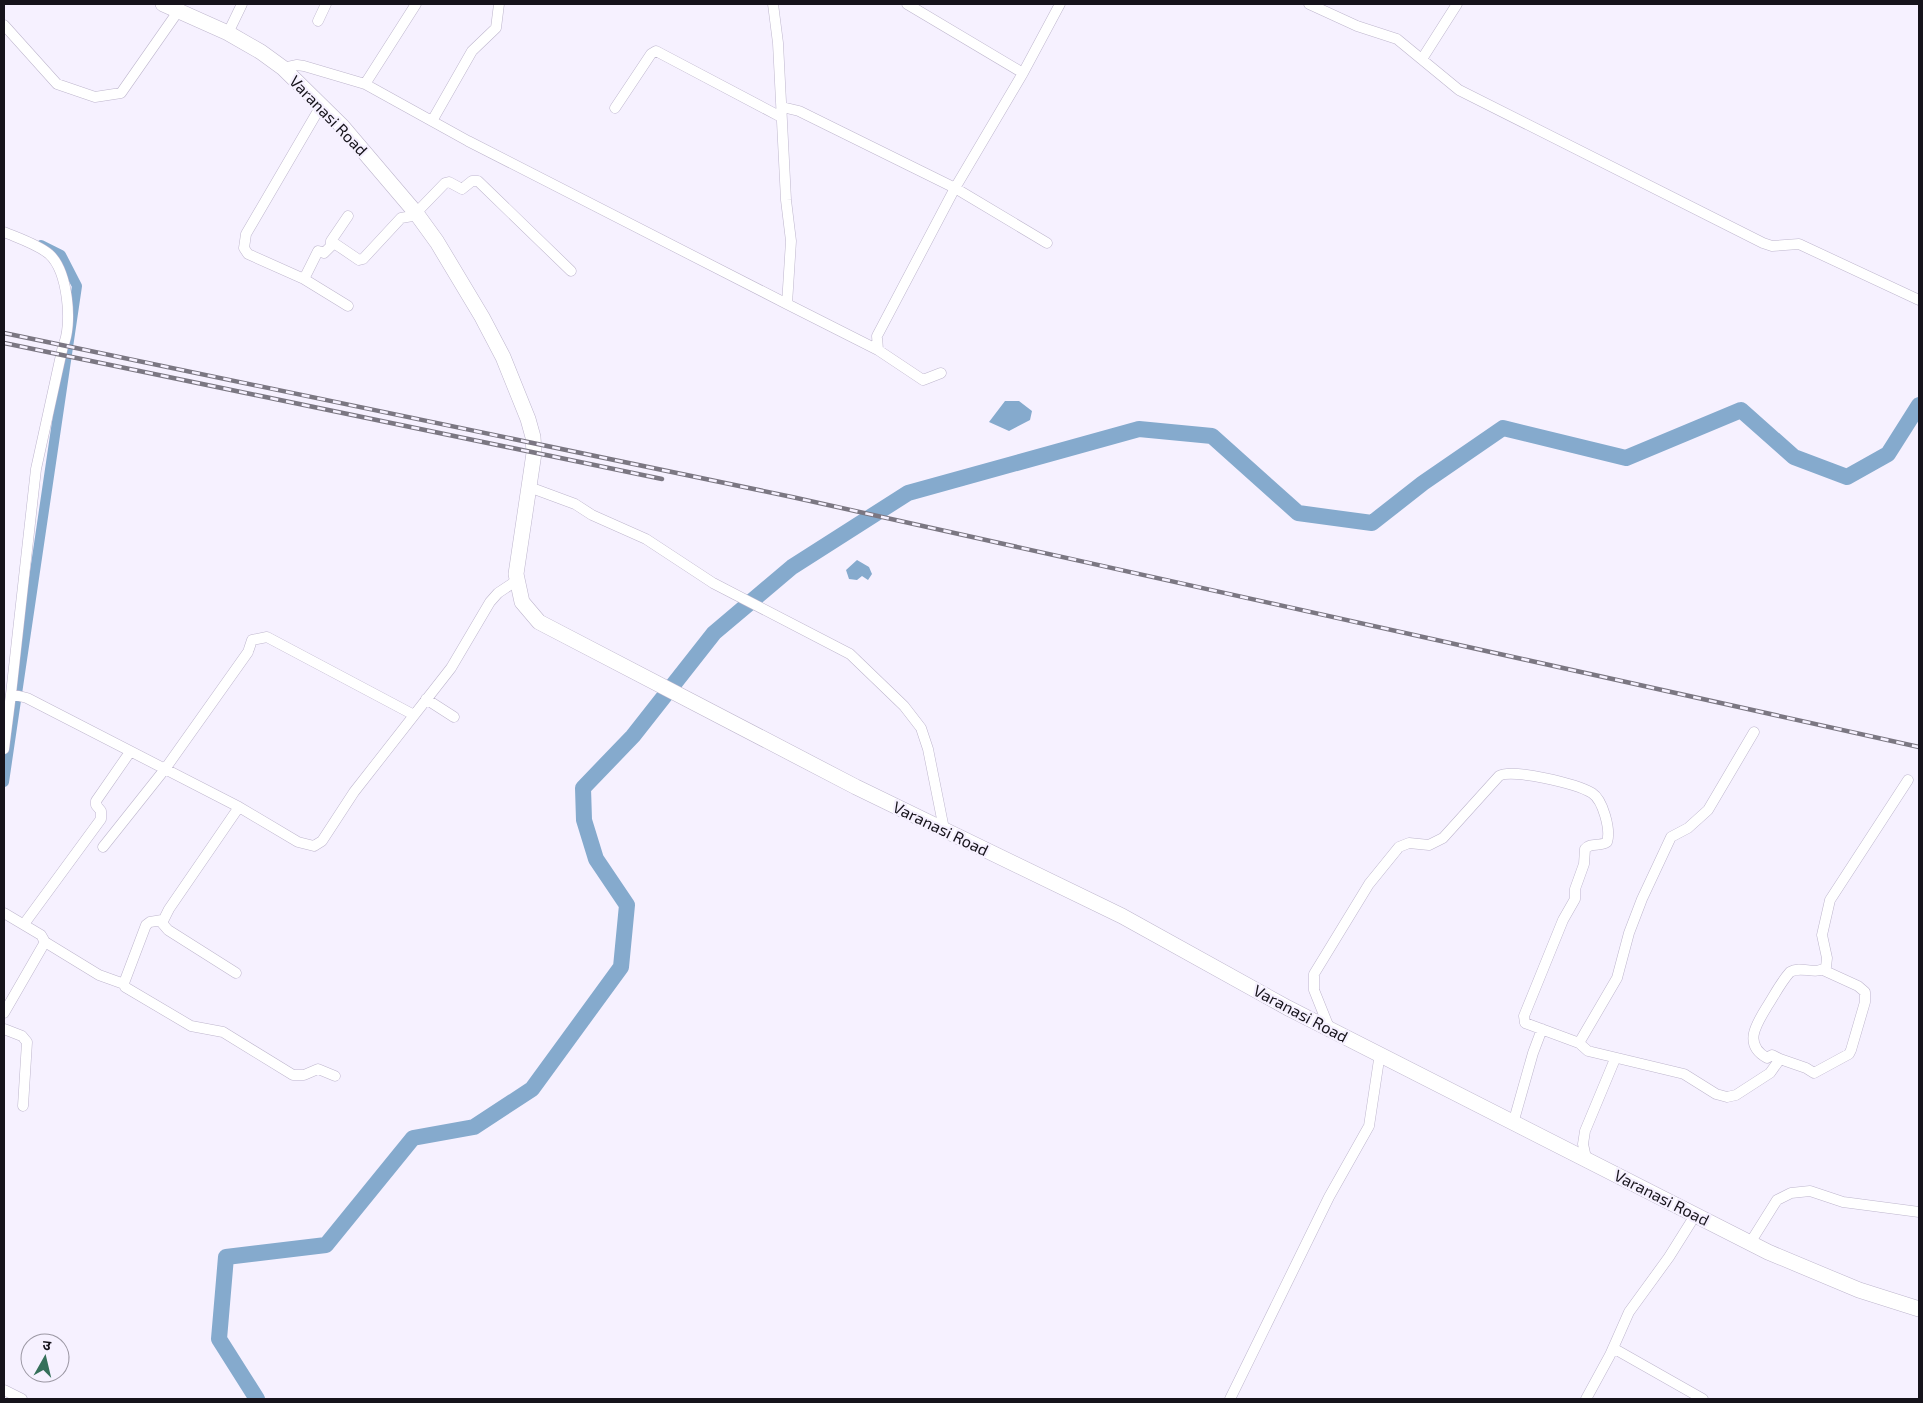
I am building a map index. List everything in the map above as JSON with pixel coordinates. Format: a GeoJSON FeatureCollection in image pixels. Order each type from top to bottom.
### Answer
{"type":"FeatureCollection","features":[{"type":"Feature","properties":{"kind":"highway","name":"Varanasi Road"},"geometry":{"type":"LineString","coordinates":[[163,4],[228,33],[262,52],[283,68],[322,104],[417,214],[482,317],[503,357],[528,419],[534,445],[522,523],[516,581],[522,602],[539,622],[856,787],[1122,916],[1330,1030],[1514,1120],[1750,1243],[1859,1290],[1919,1309]]}},
{"type":"Feature","properties":{"kind":"street"},"geometry":{"type":"LineString","coordinates":[[228,33],[242,4]]}},
{"type":"Feature","properties":{"kind":"street"},"geometry":{"type":"LineString","coordinates":[[318,21],[326,4]]}},
{"type":"Feature","properties":{"kind":"street"},"geometry":{"type":"LineString","coordinates":[[365,84],[416,4]]}},
{"type":"Feature","properties":{"kind":"street"},"geometry":{"type":"LineString","coordinates":[[432,120],[472,51],[496,28],[499,4]]}},
{"type":"Feature","properties":{"kind":"street"},"geometry":{"type":"LineString","coordinates":[[773,4],[778,43],[781,112],[791,241],[787,304]]}},
{"type":"Feature","properties":{"kind":"street"},"geometry":{"type":"LineString","coordinates":[[907,4],[1023,73]]}},
{"type":"Feature","properties":{"kind":"street"},"geometry":{"type":"LineString","coordinates":[[878,350],[877,336],[955,188],[1023,73],[1060,4]]}},
{"type":"Feature","properties":{"kind":"street"},"geometry":{"type":"LineString","coordinates":[[1309,4],[1357,26],[1392,36],[1458,90],[1763,243],[1772,246],[1799,244],[1919,300]]}},
{"type":"Feature","properties":{"kind":"street"},"geometry":{"type":"LineString","coordinates":[[1422,59],[1456,4]]}},
{"type":"Feature","properties":{"kind":"street"},"geometry":{"type":"LineString","coordinates":[[4,25],[57,84],[95,98],[121,92],[179,10]]}},
{"type":"Feature","properties":{"kind":"street"},"geometry":{"type":"LineString","coordinates":[[615,108],[651,54],[656,51],[781,112],[799,112],[955,188],[1046,243]]}},
{"type":"Feature","properties":{"kind":"street"},"geometry":{"type":"LineString","coordinates":[[283,68],[304,66],[365,84],[468,141],[878,350],[923,380],[941,373]]}},
{"type":"Feature","properties":{"kind":"street"},"geometry":{"type":"LineString","coordinates":[[322,104],[244,240],[244,248],[248,254],[304,279],[348,306]]}},
{"type":"Feature","properties":{"kind":"street"},"geometry":{"type":"LineString","coordinates":[[331,241],[360,260],[363,259],[400,218],[417,214],[445,183],[449,182],[462,189],[472,181],[478,181],[571,271]]}},
{"type":"Feature","properties":{"kind":"street"},"geometry":{"type":"LineString","coordinates":[[304,279],[318,251],[324,253],[331,246],[331,241],[348,216]]}},
{"type":"Feature","properties":{"kind":"street"},"geometry":{"type":"LineString","coordinates":[[4,232],[51,256],[61,274],[68,301],[67,337],[63,346],[35,477],[13,694],[4,749]]}},
{"type":"Feature","properties":{"kind":"street"},"geometry":{"type":"LineString","coordinates":[[529,487],[575,504],[592,515],[646,539],[713,582],[789,621],[823,642],[850,654],[917,722],[926,742],[944,829]]}},
{"type":"Feature","properties":{"kind":"street"},"geometry":{"type":"LineString","coordinates":[[13,694],[27,698],[239,807],[298,842],[310,846],[318,844],[354,792],[456,660],[490,602],[498,592],[516,581]]}},
{"type":"Feature","properties":{"kind":"street"},"geometry":{"type":"LineString","coordinates":[[103,847],[165,769],[248,651],[252,640],[267,637],[414,716]]}},
{"type":"Feature","properties":{"kind":"street"},"geometry":{"type":"LineString","coordinates":[[426,699],[454,718]]}},
{"type":"Feature","properties":{"kind":"street"},"geometry":{"type":"LineString","coordinates":[[1579,1043],[1617,978],[1629,933],[1642,899],[1671,837],[1688,828],[1708,810],[1754,732]]}},
{"type":"Feature","properties":{"kind":"street"},"geometry":{"type":"LineString","coordinates":[[24,924],[101,818],[101,811],[96,805],[96,801],[130,752]]}},
{"type":"Feature","properties":{"kind":"street"},"geometry":{"type":"LineString","coordinates":[[1330,1030],[1314,990],[1314,974],[1369,884],[1399,847],[1409,843],[1429,845],[1444,838],[1499,776],[1512,772],[1566,784],[1593,793],[1598,798],[1608,834],[1603,845],[1590,845],[1585,849],[1584,864],[1575,889],[1575,899],[1563,920],[1524,1016],[1525,1023],[1579,1043],[1588,1051],[1684,1074],[1716,1094],[1727,1097],[1736,1095],[1770,1073],[1780,1059]]}},
{"type":"Feature","properties":{"kind":"street"},"geometry":{"type":"LineString","coordinates":[[1823,970],[1826,967],[1827,958],[1822,935],[1830,900],[1908,780]]}},
{"type":"Feature","properties":{"kind":"street"},"geometry":{"type":"LineString","coordinates":[[124,984],[146,925],[150,922],[162,920],[239,807]]}},
{"type":"Feature","properties":{"kind":"street"},"geometry":{"type":"LineString","coordinates":[[4,913],[41,934],[45,942],[99,975],[124,984],[129,990],[191,1026],[223,1032],[293,1075],[304,1075],[318,1069],[335,1076]]}},
{"type":"Feature","properties":{"kind":"street"},"geometry":{"type":"LineString","coordinates":[[162,920],[162,923],[168,930],[236,973]]}},
{"type":"Feature","properties":{"kind":"street"},"geometry":{"type":"LineString","coordinates":[[4,1013],[45,942]]}},
{"type":"Feature","properties":{"kind":"street"},"geometry":{"type":"LineString","coordinates":[[1798,969],[1823,970],[1858,986],[1865,992],[1865,1002],[1849,1054],[1814,1073],[1806,1068],[1780,1059],[1772,1055],[1767,1058],[1758,1052],[1753,1041],[1756,1023],[1790,972],[1798,969]]}},
{"type":"Feature","properties":{"kind":"street"},"geometry":{"type":"LineString","coordinates":[[4,1029],[22,1036],[27,1042],[24,1060],[23,1106]]}},
{"type":"Feature","properties":{"kind":"street"},"geometry":{"type":"LineString","coordinates":[[1514,1120],[1533,1053],[1542,1029]]}},
{"type":"Feature","properties":{"kind":"street"},"geometry":{"type":"LineString","coordinates":[[1230,1399],[1329,1197],[1369,1126],[1380,1053]]}},
{"type":"Feature","properties":{"kind":"street"},"geometry":{"type":"LineString","coordinates":[[1586,1158],[1583,1144],[1585,1131],[1616,1059]]}},
{"type":"Feature","properties":{"kind":"street"},"geometry":{"type":"LineString","coordinates":[[1750,1243],[1777,1200],[1791,1193],[1810,1191],[1843,1202],[1919,1212]]}},
{"type":"Feature","properties":{"kind":"street"},"geometry":{"type":"LineString","coordinates":[[1586,1399],[1636,1301],[1669,1257],[1696,1214]]}},
{"type":"Feature","properties":{"kind":"street"},"geometry":{"type":"LineString","coordinates":[[1613,1348],[1703,1399]]}},
{"type":"Feature","properties":{"kind":"street"},"geometry":{"type":"LineString","coordinates":[[4,1390],[22,1399]]}},
{"type":"Feature","properties":{"kind":"water"},"geometry":{"type":"Polygon","coordinates":[[[1005,401],[1019,401],[1032,411],[1030,420],[1009,431],[989,422],[1005,401]]]}},
{"type":"Feature","properties":{"kind":"water"},"geometry":{"type":"Polygon","coordinates":[[[857,560],[869,567],[872,574],[868,580],[862,576],[857,580],[849,579],[846,570],[857,560]]]}},
{"type":"Feature","properties":{"kind":"waterway"},"geometry":{"type":"LineString","coordinates":[[4,782],[77,286],[61,255],[41,245]]}},
{"type":"Feature","properties":{"kind":"waterway"},"geometry":{"type":"LineString","coordinates":[[257,1399],[219,1339],[226,1257],[326,1245],[413,1138],[474,1127],[532,1089],[621,967],[627,905],[596,859],[584,820],[583,788],[633,736],[714,633],[792,567],[908,493],[1139,429],[1212,436],[1298,513],[1372,523],[1423,483],[1503,428],[1626,458],[1741,410],[1794,457],[1847,477],[1888,454],[1919,405]]}},
{"type":"Feature","properties":{"kind":"railway"},"geometry":{"type":"LineString","coordinates":[[4,333],[792,497],[1919,747]]}},
{"type":"Feature","properties":{"kind":"railway"},"geometry":{"type":"LineString","coordinates":[[4,343],[662,479]]}}]}
